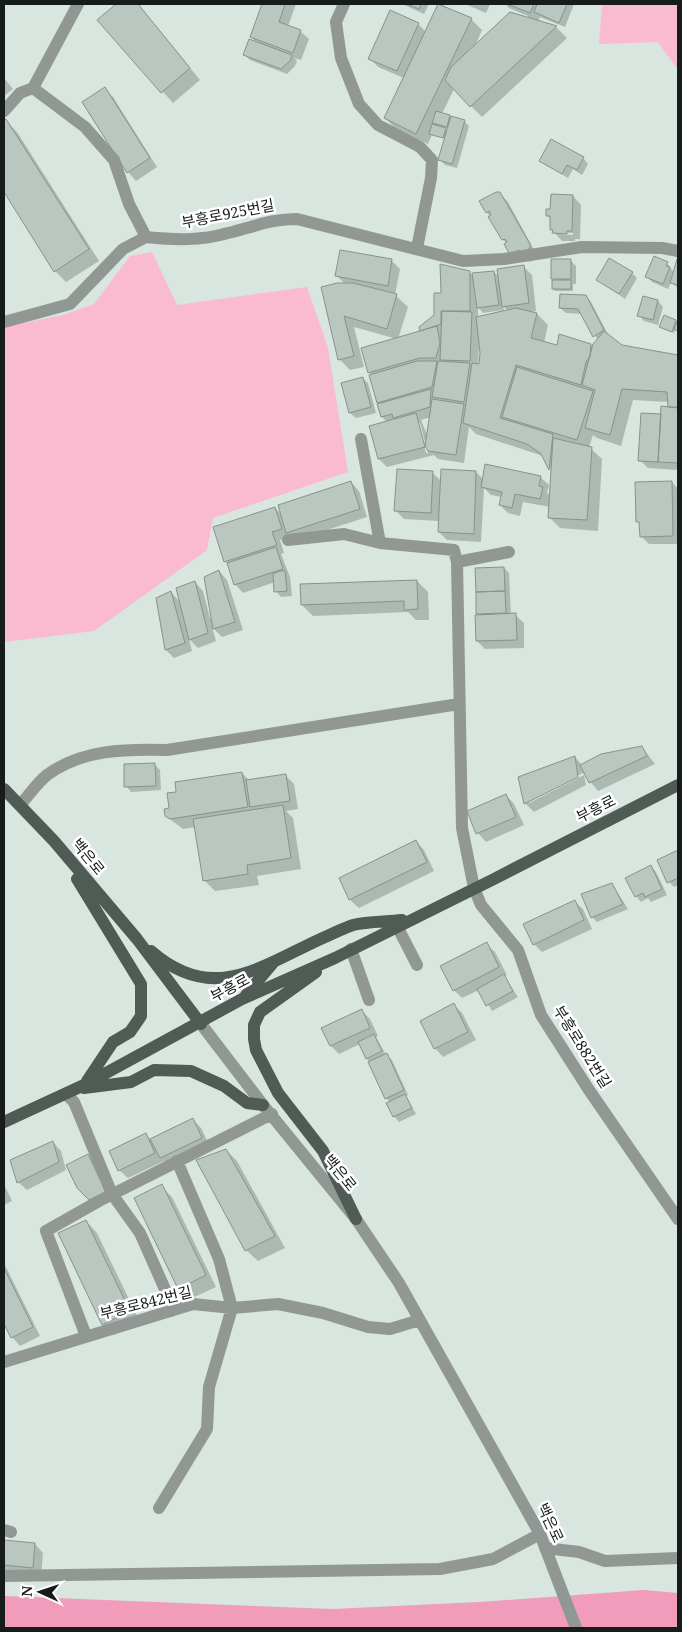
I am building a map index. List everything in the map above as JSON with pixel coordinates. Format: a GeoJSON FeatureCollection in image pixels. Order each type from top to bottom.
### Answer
{"type":"FeatureCollection","features":[{"type":"Feature","properties":{"kind":"main road","name":"부흥로"},"geometry":{"type":"LineString","coordinates":[[4,1122],[75,1089],[201,1024],[242,1000],[335,958],[678,785]]}},
{"type":"Feature","properties":{"kind":"main road","name":"백은로"},"geometry":{"type":"LineString","coordinates":[[4,789],[21,804],[54,841],[137,939],[201,1024]]}},
{"type":"Feature","properties":{"kind":"main road"},"geometry":{"type":"LineString","coordinates":[[54,841],[141,984],[141,1016],[130,1032],[113,1042],[75,1089]]}},
{"type":"Feature","properties":{"kind":"main road"},"geometry":{"type":"LineString","coordinates":[[137,939],[170,966],[194,977],[208,980],[237,976],[275,961],[353,925],[410,919]]}},
{"type":"Feature","properties":{"kind":"main road"},"geometry":{"type":"LineString","coordinates":[[335,958],[260,1012],[254,1025],[254,1039],[256,1050],[278,1093],[323,1151],[356,1219]]}},
{"type":"Feature","properties":{"kind":"main road"},"geometry":{"type":"LineString","coordinates":[[242,1000],[275,961]]}},
{"type":"Feature","properties":{"kind":"main road"},"geometry":{"type":"LineString","coordinates":[[75,1089],[131,1082],[154,1070],[191,1071],[224,1086],[247,1102],[267,1110]]}},
{"type":"Feature","properties":{"kind":"street"},"geometry":{"type":"LineString","coordinates":[[4,111],[20,93],[33,88],[78,4]]}},
{"type":"Feature","properties":{"kind":"street"},"geometry":{"type":"LineString","coordinates":[[344,4],[336,22],[341,58],[359,104],[378,125],[420,147],[432,160],[431,178],[417,248]]}},
{"type":"Feature","properties":{"kind":"street"},"geometry":{"type":"LineString","coordinates":[[4,322],[70,304],[123,250],[146,237],[129,204],[114,160],[85,127],[33,88]]}},
{"type":"Feature","properties":{"kind":"street","name":"부흥로925번길"},"geometry":{"type":"LineString","coordinates":[[146,237],[184,241],[227,234],[274,219],[297,219],[463,260],[504,258],[582,247],[662,248],[678,251]]}},
{"type":"Feature","properties":{"kind":"street"},"geometry":{"type":"LineString","coordinates":[[361,439],[380,542]]}},
{"type":"Feature","properties":{"kind":"street"},"geometry":{"type":"LineString","coordinates":[[288,540],[344,534],[380,542],[454,550],[457,562],[462,828],[474,888]]}},
{"type":"Feature","properties":{"kind":"street"},"geometry":{"type":"LineString","coordinates":[[457,562],[509,552]]}},
{"type":"Feature","properties":{"kind":"street"},"geometry":{"type":"LineString","coordinates":[[21,804],[47,775],[80,758],[123,749],[167,750],[459,704]]}},
{"type":"Feature","properties":{"kind":"street","name":"부흥로882번길"},"geometry":{"type":"LineString","coordinates":[[474,888],[482,905],[518,950],[541,1015],[677,1219]]}},
{"type":"Feature","properties":{"kind":"street"},"geometry":{"type":"LineString","coordinates":[[397,926],[417,965]]}},
{"type":"Feature","properties":{"kind":"street"},"geometry":{"type":"LineString","coordinates":[[351,949],[370,1000]]}},
{"type":"Feature","properties":{"kind":"street","name":"백은로"},"geometry":{"type":"LineString","coordinates":[[201,1024],[267,1110],[356,1219],[400,1284],[540,1534],[576,1628]]}},
{"type":"Feature","properties":{"kind":"street"},"geometry":{"type":"LineString","coordinates":[[75,1089],[74,1102],[112,1194],[140,1233],[168,1296],[171,1311]]}},
{"type":"Feature","properties":{"kind":"street"},"geometry":{"type":"LineString","coordinates":[[86,1336],[46,1231],[112,1194],[177,1161],[267,1110]]}},
{"type":"Feature","properties":{"kind":"street"},"geometry":{"type":"LineString","coordinates":[[159,1508],[207,1429],[209,1387],[232,1308],[219,1259],[177,1161]]}},
{"type":"Feature","properties":{"kind":"street","name":"부흥로842번길"},"geometry":{"type":"LineString","coordinates":[[4,1362],[193,1304],[232,1308],[278,1304],[368,1327],[390,1329],[420,1320]]}},
{"type":"Feature","properties":{"kind":"street"},"geometry":{"type":"LineString","coordinates":[[4,1576],[440,1569],[493,1559],[540,1534]]}},
{"type":"Feature","properties":{"kind":"street"},"geometry":{"type":"LineString","coordinates":[[545,1548],[579,1552],[605,1561],[678,1558]]}},
{"type":"Feature","properties":{"kind":"shaded area"},"geometry":{"type":"Polygon","coordinates":[[[602,4],[678,4],[678,70],[658,42],[599,44],[602,4]]]}},
{"type":"Feature","properties":{"kind":"shaded area"},"geometry":{"type":"Polygon","coordinates":[[[152,252],[177,305],[307,287],[328,348],[348,472],[213,518],[207,550],[94,631],[4,642],[4,327],[63,315],[94,304],[130,256],[152,252]]]}},
{"type":"Feature","properties":{"kind":"shaded area"},"geometry":{"type":"Polygon","coordinates":[[[644,1590],[678,1593],[678,1627],[4,1628],[4,1596],[333,1609],[479,1602],[644,1590]]]}},
{"type":"Feature","properties":{"kind":"building"},"geometry":{"type":"Polygon","coordinates":[[[116,4],[138,4],[190,68],[161,93],[97,20],[116,4]]]}},
{"type":"Feature","properties":{"kind":"building"},"geometry":{"type":"Polygon","coordinates":[[[262,4],[285,4],[279,22],[301,30],[293,53],[250,37],[262,4]]]}},
{"type":"Feature","properties":{"kind":"building"},"geometry":{"type":"Polygon","coordinates":[[[407,4],[421,4],[419,9],[407,4]]]}},
{"type":"Feature","properties":{"kind":"building"},"geometry":{"type":"Polygon","coordinates":[[[438,4],[472,18],[416,134],[384,118],[438,4]]]}},
{"type":"Feature","properties":{"kind":"building"},"geometry":{"type":"Polygon","coordinates":[[[507,4],[534,4],[530,13],[507,4]]]}},
{"type":"Feature","properties":{"kind":"building"},"geometry":{"type":"Polygon","coordinates":[[[537,4],[567,4],[559,23],[534,12],[537,4]]]}},
{"type":"Feature","properties":{"kind":"building"},"geometry":{"type":"Polygon","coordinates":[[[390,10],[419,23],[397,71],[368,59],[390,10]]]}},
{"type":"Feature","properties":{"kind":"building"},"geometry":{"type":"Polygon","coordinates":[[[510,12],[557,26],[470,107],[445,80],[451,67],[510,12]]]}},
{"type":"Feature","properties":{"kind":"building"},"geometry":{"type":"Polygon","coordinates":[[[249,39],[292,55],[290,61],[281,69],[243,55],[249,39]]]}},
{"type":"Feature","properties":{"kind":"building"},"geometry":{"type":"Polygon","coordinates":[[[105,87],[150,158],[127,173],[82,102],[105,87]]]}},
{"type":"Feature","properties":{"kind":"building"},"geometry":{"type":"Polygon","coordinates":[[[436,111],[450,115],[447,127],[432,123],[436,111]]]}},
{"type":"Feature","properties":{"kind":"building"},"geometry":{"type":"Polygon","coordinates":[[[451,116],[465,120],[452,164],[438,160],[451,116]]]}},
{"type":"Feature","properties":{"kind":"building"},"geometry":{"type":"Polygon","coordinates":[[[6,119],[89,249],[54,272],[4,192],[4,121],[6,119]]]}},
{"type":"Feature","properties":{"kind":"building"},"geometry":{"type":"Polygon","coordinates":[[[432,124],[446,128],[443,138],[429,134],[432,124]]]}},
{"type":"Feature","properties":{"kind":"building"},"geometry":{"type":"Polygon","coordinates":[[[551,139],[584,157],[577,170],[567,165],[562,174],[539,161],[551,139]]]}},
{"type":"Feature","properties":{"kind":"building"},"geometry":{"type":"Polygon","coordinates":[[[496,192],[500,192],[530,244],[530,248],[521,254],[519,250],[510,255],[504,244],[507,242],[505,239],[502,240],[488,217],[491,215],[489,211],[486,213],[479,201],[496,192]]]}},
{"type":"Feature","properties":{"kind":"building"},"geometry":{"type":"Polygon","coordinates":[[[551,194],[573,195],[572,231],[567,231],[567,234],[552,233],[553,230],[550,230],[550,216],[546,216],[546,209],[550,209],[551,194]]]}},
{"type":"Feature","properties":{"kind":"building"},"geometry":{"type":"Polygon","coordinates":[[[340,250],[392,259],[388,286],[335,276],[340,250]]]}},
{"type":"Feature","properties":{"kind":"building"},"geometry":{"type":"Polygon","coordinates":[[[654,256],[668,262],[666,266],[670,267],[663,284],[645,277],[654,256]]]}},
{"type":"Feature","properties":{"kind":"building"},"geometry":{"type":"Polygon","coordinates":[[[609,258],[633,272],[619,294],[596,280],[609,258]]]}},
{"type":"Feature","properties":{"kind":"building"},"geometry":{"type":"Polygon","coordinates":[[[551,259],[571,259],[571,279],[551,279],[551,259]]]}},
{"type":"Feature","properties":{"kind":"building"},"geometry":{"type":"Polygon","coordinates":[[[678,259],[678,285],[670,283],[678,259]]]}},
{"type":"Feature","properties":{"kind":"building"},"geometry":{"type":"Polygon","coordinates":[[[440,264],[470,271],[470,311],[441,311],[441,324],[420,331],[419,327],[434,315],[434,293],[441,293],[440,264]]]}},
{"type":"Feature","properties":{"kind":"building"},"geometry":{"type":"Polygon","coordinates":[[[524,265],[529,303],[502,307],[497,269],[524,265]]]}},
{"type":"Feature","properties":{"kind":"building"},"geometry":{"type":"Polygon","coordinates":[[[494,271],[499,305],[477,308],[472,273],[494,271]]]}},
{"type":"Feature","properties":{"kind":"building"},"geometry":{"type":"Polygon","coordinates":[[[552,280],[571,280],[571,289],[552,289],[552,280]]]}},
{"type":"Feature","properties":{"kind":"building"},"geometry":{"type":"Polygon","coordinates":[[[337,283],[353,283],[397,294],[387,329],[344,316],[354,356],[338,360],[321,287],[337,283]]]}},
{"type":"Feature","properties":{"kind":"building"},"geometry":{"type":"Polygon","coordinates":[[[560,294],[586,295],[604,330],[593,337],[578,309],[559,308],[560,294]]]}},
{"type":"Feature","properties":{"kind":"building"},"geometry":{"type":"Polygon","coordinates":[[[643,296],[658,300],[653,320],[637,316],[643,296]]]}},
{"type":"Feature","properties":{"kind":"building"},"geometry":{"type":"Polygon","coordinates":[[[516,308],[537,313],[531,338],[557,345],[559,334],[591,344],[590,356],[586,362],[581,385],[516,365],[500,418],[553,434],[549,470],[541,454],[527,444],[463,423],[472,363],[479,364],[480,353],[476,317],[516,308]]]}},
{"type":"Feature","properties":{"kind":"building"},"geometry":{"type":"Polygon","coordinates":[[[442,311],[472,312],[470,361],[440,360],[442,311]]]}},
{"type":"Feature","properties":{"kind":"building"},"geometry":{"type":"Polygon","coordinates":[[[664,315],[676,320],[672,332],[659,327],[664,315]]]}},
{"type":"Feature","properties":{"kind":"building"},"geometry":{"type":"Polygon","coordinates":[[[678,319],[678,331],[674,329],[678,319]]]}},
{"type":"Feature","properties":{"kind":"building"},"geometry":{"type":"Polygon","coordinates":[[[437,326],[440,343],[436,358],[420,358],[368,373],[361,348],[437,326]]]}},
{"type":"Feature","properties":{"kind":"building"},"geometry":{"type":"Polygon","coordinates":[[[604,331],[622,345],[678,355],[678,407],[668,407],[667,392],[622,389],[610,435],[585,428],[595,390],[582,385],[593,344],[604,331]]]}},
{"type":"Feature","properties":{"kind":"building"},"geometry":{"type":"Polygon","coordinates":[[[417,361],[437,361],[432,387],[377,403],[369,375],[417,361]]]}},
{"type":"Feature","properties":{"kind":"building"},"geometry":{"type":"Polygon","coordinates":[[[438,361],[470,363],[464,402],[432,397],[438,361]]]}},
{"type":"Feature","properties":{"kind":"building"},"geometry":{"type":"Polygon","coordinates":[[[517,367],[593,391],[577,440],[502,417],[517,367]]]}},
{"type":"Feature","properties":{"kind":"building"},"geometry":{"type":"Polygon","coordinates":[[[363,377],[371,407],[349,413],[341,383],[363,377]]]}},
{"type":"Feature","properties":{"kind":"building"},"geometry":{"type":"Polygon","coordinates":[[[431,389],[430,407],[393,418],[392,414],[381,417],[377,404],[431,389]]]}},
{"type":"Feature","properties":{"kind":"building"},"geometry":{"type":"Polygon","coordinates":[[[432,399],[464,404],[456,455],[428,451],[425,446],[432,399]]]}},
{"type":"Feature","properties":{"kind":"building"},"geometry":{"type":"Polygon","coordinates":[[[661,406],[678,408],[678,463],[658,462],[661,406]]]}},
{"type":"Feature","properties":{"kind":"building"},"geometry":{"type":"Polygon","coordinates":[[[416,413],[425,447],[378,459],[369,426],[416,413]]]}},
{"type":"Feature","properties":{"kind":"building"},"geometry":{"type":"Polygon","coordinates":[[[641,413],[661,414],[658,462],[638,461],[641,413]]]}},
{"type":"Feature","properties":{"kind":"building"},"geometry":{"type":"Polygon","coordinates":[[[553,438],[592,447],[587,520],[548,518],[553,438]]]}},
{"type":"Feature","properties":{"kind":"building"},"geometry":{"type":"Polygon","coordinates":[[[485,464],[541,476],[539,486],[543,487],[540,499],[515,494],[512,508],[499,505],[502,492],[481,487],[485,464]]]}},
{"type":"Feature","properties":{"kind":"building"},"geometry":{"type":"Polygon","coordinates":[[[397,469],[433,471],[431,513],[394,511],[397,469]]]}},
{"type":"Feature","properties":{"kind":"building"},"geometry":{"type":"Polygon","coordinates":[[[441,469],[476,471],[474,534],[438,532],[441,469]]]}},
{"type":"Feature","properties":{"kind":"building"},"geometry":{"type":"Polygon","coordinates":[[[351,481],[360,509],[286,533],[278,505],[351,481]]]}},
{"type":"Feature","properties":{"kind":"building"},"geometry":{"type":"Polygon","coordinates":[[[672,481],[673,536],[640,537],[639,522],[636,522],[635,482],[672,481]]]}},
{"type":"Feature","properties":{"kind":"building"},"geometry":{"type":"Polygon","coordinates":[[[275,507],[282,529],[272,532],[277,545],[224,562],[213,527],[275,507]]]}},
{"type":"Feature","properties":{"kind":"building"},"geometry":{"type":"Polygon","coordinates":[[[276,547],[283,569],[234,585],[227,563],[276,547]]]}},
{"type":"Feature","properties":{"kind":"building"},"geometry":{"type":"Polygon","coordinates":[[[504,567],[505,591],[476,592],[475,568],[504,567]]]}},
{"type":"Feature","properties":{"kind":"building"},"geometry":{"type":"Polygon","coordinates":[[[219,570],[235,622],[213,629],[204,577],[219,570]]]}},
{"type":"Feature","properties":{"kind":"building"},"geometry":{"type":"Polygon","coordinates":[[[285,571],[287,591],[274,592],[273,574],[285,571]]]}},
{"type":"Feature","properties":{"kind":"building"},"geometry":{"type":"Polygon","coordinates":[[[417,580],[418,609],[404,610],[404,601],[301,605],[300,584],[417,580]]]}},
{"type":"Feature","properties":{"kind":"building"},"geometry":{"type":"Polygon","coordinates":[[[195,581],[208,633],[189,640],[176,588],[195,581]]]}},
{"type":"Feature","properties":{"kind":"building"},"geometry":{"type":"Polygon","coordinates":[[[171,591],[185,643],[165,650],[156,598],[171,591]]]}},
{"type":"Feature","properties":{"kind":"building"},"geometry":{"type":"Polygon","coordinates":[[[505,591],[506,613],[476,614],[476,592],[505,591]]]}},
{"type":"Feature","properties":{"kind":"building"},"geometry":{"type":"Polygon","coordinates":[[[516,613],[517,640],[476,641],[475,615],[516,613]]]}},
{"type":"Feature","properties":{"kind":"building"},"geometry":{"type":"Polygon","coordinates":[[[642,746],[647,756],[589,783],[580,765],[601,754],[642,746]]]}},
{"type":"Feature","properties":{"kind":"building"},"geometry":{"type":"Polygon","coordinates":[[[575,756],[578,777],[524,804],[518,777],[575,756]]]}},
{"type":"Feature","properties":{"kind":"building"},"geometry":{"type":"Polygon","coordinates":[[[155,763],[156,786],[124,787],[124,764],[155,763]]]}},
{"type":"Feature","properties":{"kind":"building"},"geometry":{"type":"Polygon","coordinates":[[[242,772],[248,807],[170,819],[165,816],[164,809],[169,808],[167,793],[176,792],[175,782],[242,772]]]}},
{"type":"Feature","properties":{"kind":"building"},"geometry":{"type":"Polygon","coordinates":[[[286,774],[290,801],[250,807],[246,780],[286,774]]]}},
{"type":"Feature","properties":{"kind":"building"},"geometry":{"type":"Polygon","coordinates":[[[506,794],[516,817],[476,834],[467,811],[506,794]]]}},
{"type":"Feature","properties":{"kind":"building"},"geometry":{"type":"Polygon","coordinates":[[[283,805],[291,858],[247,865],[248,874],[203,881],[193,819],[283,805]]]}},
{"type":"Feature","properties":{"kind":"building"},"geometry":{"type":"Polygon","coordinates":[[[416,840],[427,862],[349,900],[339,878],[416,840]]]}},
{"type":"Feature","properties":{"kind":"building"},"geometry":{"type":"Polygon","coordinates":[[[678,850],[678,878],[667,883],[657,860],[678,850]]]}},
{"type":"Feature","properties":{"kind":"building"},"geometry":{"type":"Polygon","coordinates":[[[651,865],[662,889],[645,897],[643,893],[635,897],[625,878],[651,865]]]}},
{"type":"Feature","properties":{"kind":"building"},"geometry":{"type":"Polygon","coordinates":[[[612,883],[623,904],[591,918],[581,894],[612,883]]]}},
{"type":"Feature","properties":{"kind":"building"},"geometry":{"type":"Polygon","coordinates":[[[575,900],[584,920],[533,945],[523,924],[575,900]]]}},
{"type":"Feature","properties":{"kind":"building"},"geometry":{"type":"Polygon","coordinates":[[[487,942],[499,967],[453,991],[440,966],[487,942]]]}},
{"type":"Feature","properties":{"kind":"building"},"geometry":{"type":"Polygon","coordinates":[[[504,974],[513,991],[486,1006],[477,989],[504,974]]]}},
{"type":"Feature","properties":{"kind":"building"},"geometry":{"type":"Polygon","coordinates":[[[454,1003],[468,1032],[434,1049],[420,1021],[454,1003]]]}},
{"type":"Feature","properties":{"kind":"building"},"geometry":{"type":"Polygon","coordinates":[[[362,1009],[370,1028],[330,1046],[321,1028],[362,1009]]]}},
{"type":"Feature","properties":{"kind":"building"},"geometry":{"type":"Polygon","coordinates":[[[374,1034],[382,1051],[366,1059],[358,1042],[374,1034]]]}},
{"type":"Feature","properties":{"kind":"building"},"geometry":{"type":"Polygon","coordinates":[[[387,1053],[404,1090],[385,1099],[368,1062],[387,1053]]]}},
{"type":"Feature","properties":{"kind":"building"},"geometry":{"type":"Polygon","coordinates":[[[405,1094],[412,1108],[393,1117],[386,1103],[405,1094]]]}},
{"type":"Feature","properties":{"kind":"building"},"geometry":{"type":"Polygon","coordinates":[[[193,1118],[202,1138],[160,1158],[150,1139],[193,1118]]]}},
{"type":"Feature","properties":{"kind":"building"},"geometry":{"type":"Polygon","coordinates":[[[146,1133],[155,1153],[118,1171],[109,1151],[146,1133]]]}},
{"type":"Feature","properties":{"kind":"building"},"geometry":{"type":"Polygon","coordinates":[[[53,1141],[59,1162],[17,1183],[10,1160],[53,1141]]]}},
{"type":"Feature","properties":{"kind":"building"},"geometry":{"type":"Polygon","coordinates":[[[226,1149],[275,1236],[245,1251],[196,1160],[226,1149]]]}},
{"type":"Feature","properties":{"kind":"building"},"geometry":{"type":"Polygon","coordinates":[[[88,1154],[106,1192],[89,1200],[77,1188],[66,1165],[88,1154]]]}},
{"type":"Feature","properties":{"kind":"building"},"geometry":{"type":"Polygon","coordinates":[[[162,1184],[206,1275],[178,1289],[134,1198],[162,1184]]]}},
{"type":"Feature","properties":{"kind":"building"},"geometry":{"type":"Polygon","coordinates":[[[86,1220],[130,1311],[102,1325],[58,1233],[86,1220]]]}},
{"type":"Feature","properties":{"kind":"building"},"geometry":{"type":"Polygon","coordinates":[[[4,1268],[33,1327],[11,1338],[4,1324],[4,1268]]]}},
{"type":"Feature","properties":{"kind":"building"},"geometry":{"type":"Polygon","coordinates":[[[4,1540],[35,1543],[33,1568],[4,1565],[4,1540]]]}}]}
